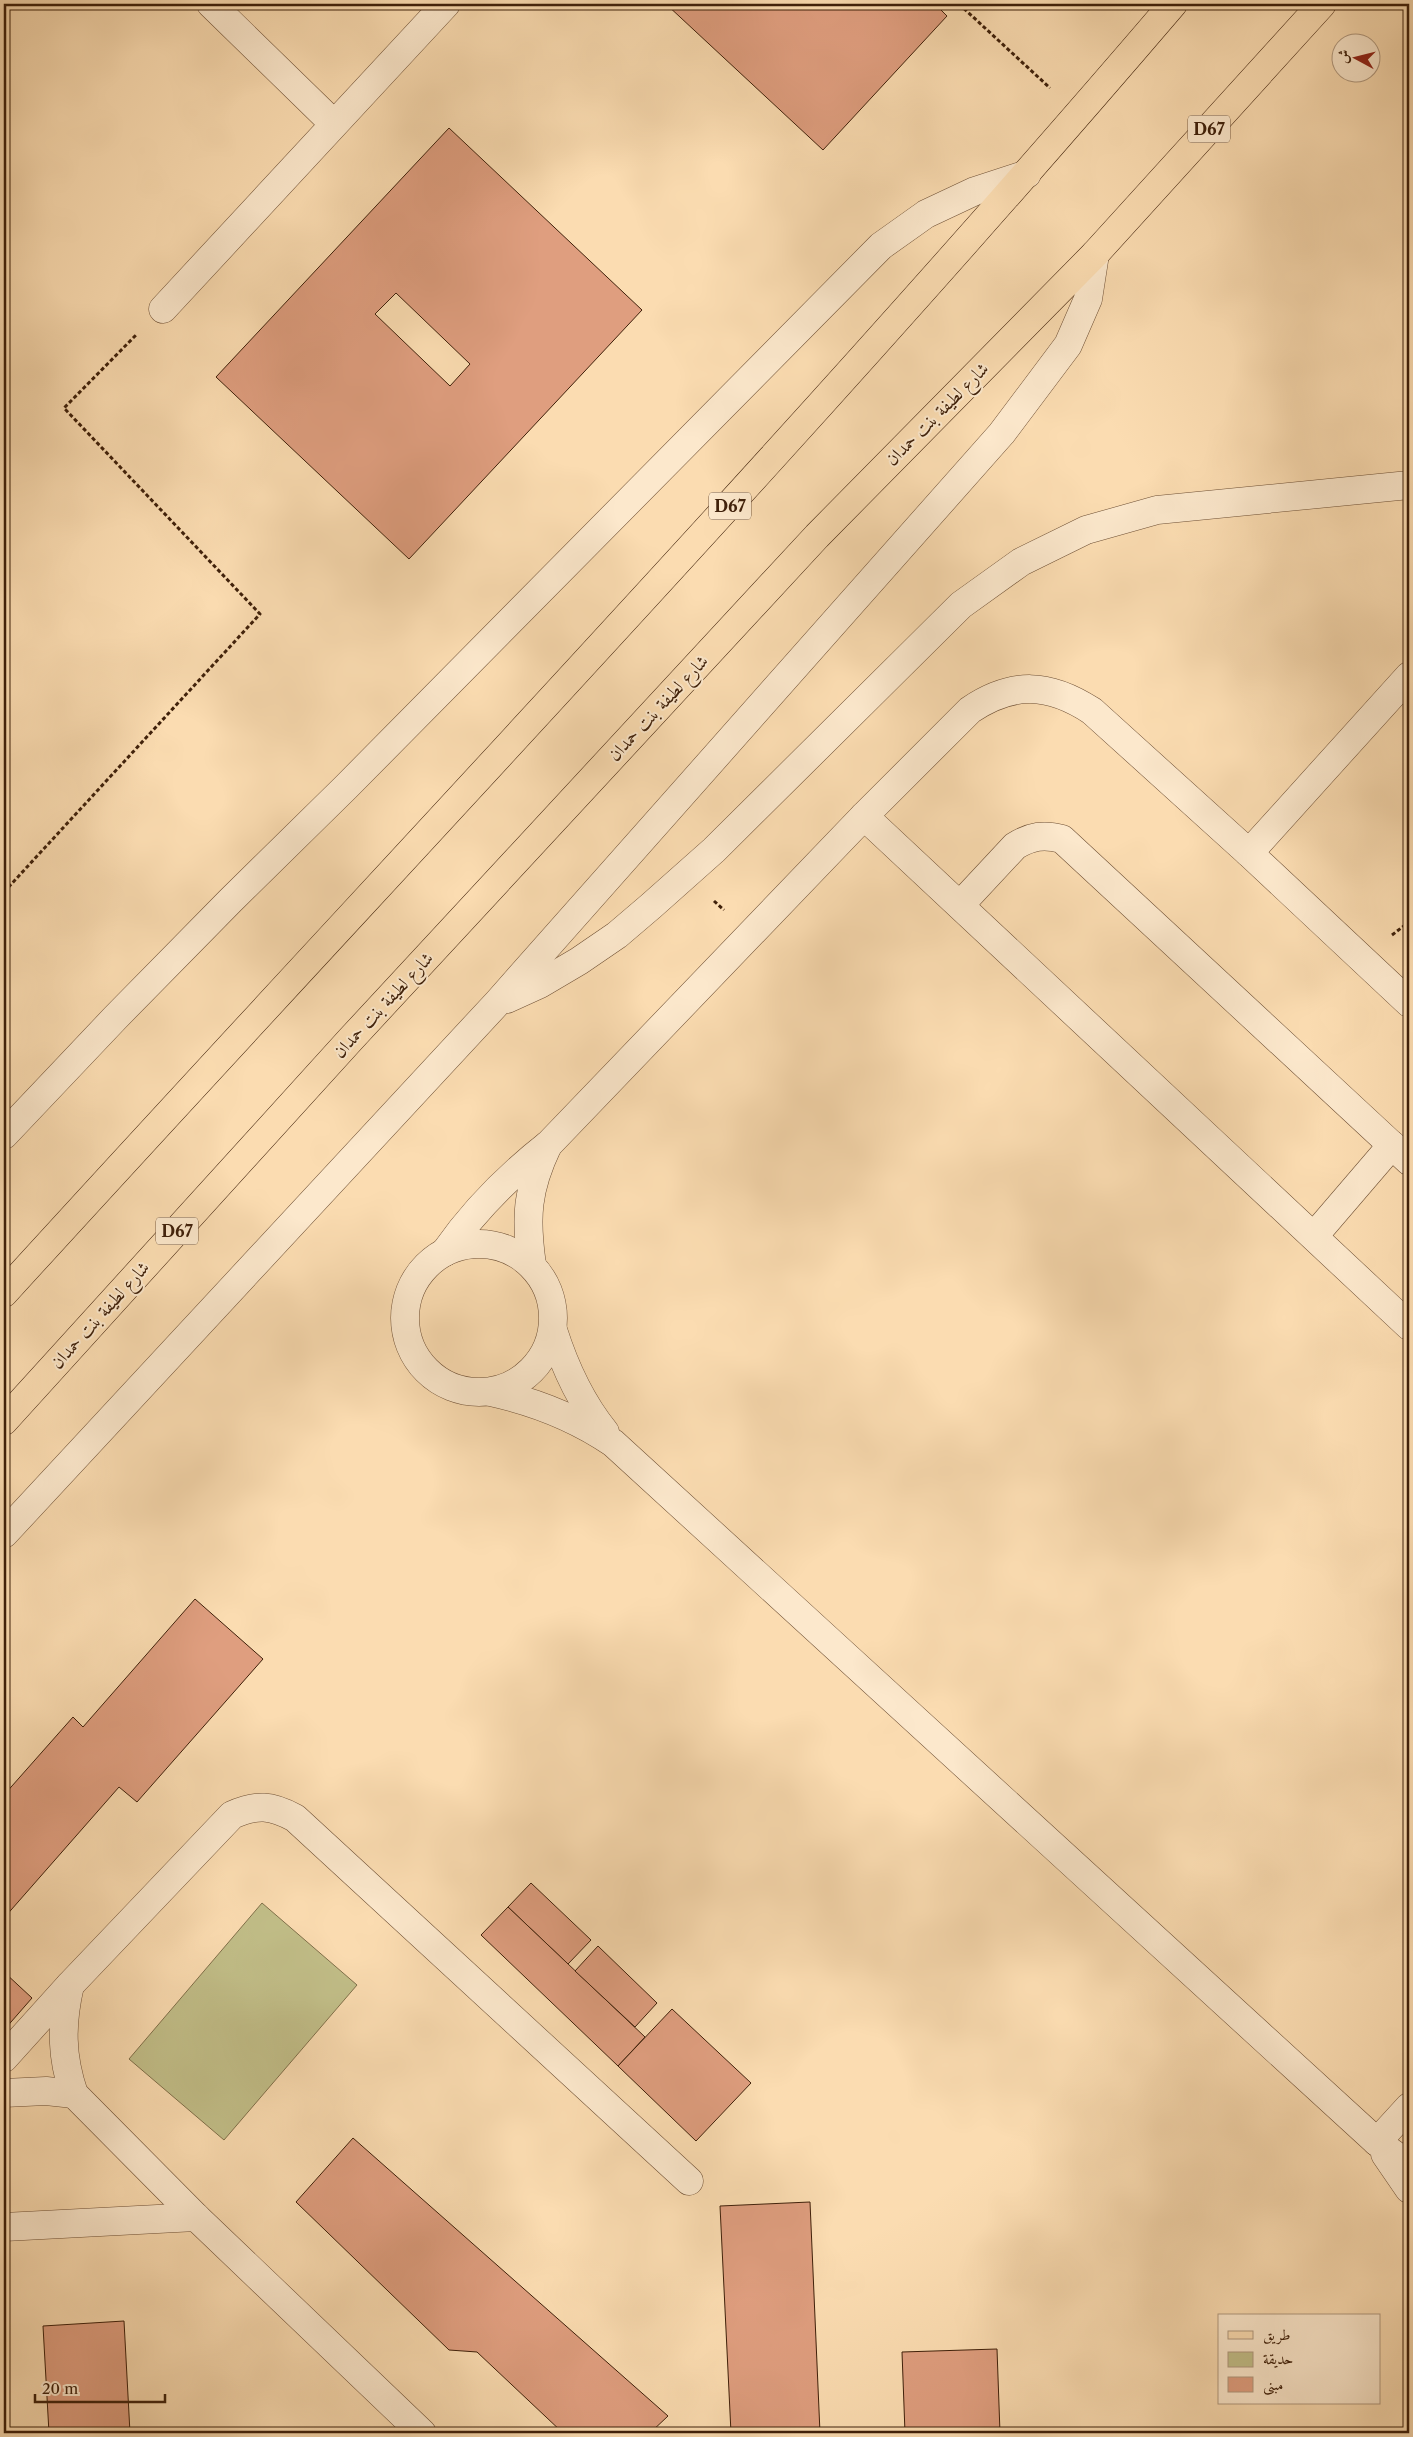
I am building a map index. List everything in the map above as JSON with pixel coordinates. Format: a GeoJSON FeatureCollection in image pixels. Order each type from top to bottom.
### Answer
{"type":"FeatureCollection","features":[{"type":"Feature","properties":{"kind":"main road","name":"D67"},"geometry":{"type":"LineString","coordinates":[[4,1293],[274,997],[742,493],[1028,174],[1173,4]]}},
{"type":"Feature","properties":{"kind":"main road","name":"شارع لطيفة بنت حمدان"},"geometry":{"type":"LineString","coordinates":[[4,1421],[350,1040],[817,536],[1095,254],[1322,4]]}},
{"type":"Feature","properties":{"kind":"street"},"geometry":{"type":"LineString","coordinates":[[211,4],[333,123]]}},
{"type":"Feature","properties":{"kind":"street"},"geometry":{"type":"LineString","coordinates":[[163,309],[333,123],[446,4]]}},
{"type":"Feature","properties":{"kind":"street"},"geometry":{"type":"LineString","coordinates":[[4,1135],[223,908],[360,773],[881,246],[926,214],[975,191],[1028,174]]}},
{"type":"Feature","properties":{"kind":"street"},"geometry":{"type":"LineString","coordinates":[[4,1534],[498,1002],[1002,433],[1068,345],[1088,299],[1095,254]]}},
{"type":"Feature","properties":{"kind":"street"},"geometry":{"type":"LineString","coordinates":[[498,1002],[540,984],[579,961],[616,935],[714,850],[961,605],[1021,562],[1086,530],[1157,510],[1409,485]]}},
{"type":"Feature","properties":{"kind":"street"},"geometry":{"type":"LineString","coordinates":[[1249,852],[1409,676]]}},
{"type":"Feature","properties":{"kind":"street"},"geometry":{"type":"LineString","coordinates":[[445,1252],[467,1220],[493,1192],[549,1144],[864,816],[970,710],[989,698],[1009,690],[1053,691],[1074,699],[1092,711],[1249,852],[1409,1003]]}},
{"type":"Feature","properties":{"kind":"street"},"geometry":{"type":"LineString","coordinates":[[864,816],[1409,1326]]}},
{"type":"Feature","properties":{"kind":"street"},"geometry":{"type":"LineString","coordinates":[[960,905],[1015,846],[1025,840],[1044,836],[1062,839],[1401,1153],[1314,1236]]}},
{"type":"Feature","properties":{"kind":"street"},"geometry":{"type":"LineString","coordinates":[[532,1265],[527,1235],[528,1205],[535,1173],[549,1144]]}},
{"type":"Feature","properties":{"kind":"street"},"geometry":{"type":"LineString","coordinates":[[491,1392],[513,1385],[532,1371],[546,1352],[553,1330],[553,1306],[546,1284],[532,1265],[513,1251],[490,1244],[467,1244],[445,1252],[427,1265],[413,1285],[406,1307],[406,1330],[413,1352],[427,1371],[446,1385],[468,1392],[491,1392],[524,1399],[555,1410],[586,1425],[613,1443],[1377,2142],[1409,2165]]}},
{"type":"Feature","properties":{"kind":"street"},"geometry":{"type":"LineString","coordinates":[[553,1330],[563,1361],[576,1390],[593,1418],[613,1443]]}},
{"type":"Feature","properties":{"kind":"street"},"geometry":{"type":"LineString","coordinates":[[4,2058],[70,1985],[232,1815],[247,1808],[264,1807],[280,1810],[295,1818],[689,2181]]}},
{"type":"Feature","properties":{"kind":"street"},"geometry":{"type":"LineString","coordinates":[[70,1985],[63,2015],[62,2044],[66,2070],[74,2094],[196,2216],[422,2433]]}},
{"type":"Feature","properties":{"kind":"street"},"geometry":{"type":"LineString","coordinates":[[4,2093],[46,2091],[74,2094]]}},
{"type":"Feature","properties":{"kind":"street"},"geometry":{"type":"LineString","coordinates":[[1377,2142],[1409,2108]]}},
{"type":"Feature","properties":{"kind":"street"},"geometry":{"type":"LineString","coordinates":[[1377,2142],[1409,2189]]}},
{"type":"Feature","properties":{"kind":"street"},"geometry":{"type":"LineString","coordinates":[[4,2227],[196,2216]]}},
{"type":"Feature","properties":{"kind":"path"},"geometry":{"type":"LineString","coordinates":[[959,4],[1078,114]]}},
{"type":"Feature","properties":{"kind":"path"},"geometry":{"type":"LineString","coordinates":[[4,892],[260,614],[64,408],[163,309]]}},
{"type":"Feature","properties":{"kind":"path"},"geometry":{"type":"LineString","coordinates":[[685,876],[751,933]]}},
{"type":"Feature","properties":{"kind":"green space"},"geometry":{"type":"Polygon","coordinates":[[[262,1903],[357,1985],[224,2140],[129,2059],[262,1903]]]}},
{"type":"Feature","properties":{"kind":"building"},"geometry":{"type":"Polygon","coordinates":[[[666,4],[935,4],[947,16],[823,150],[666,4]]]}},
{"type":"Feature","properties":{"kind":"building"},"geometry":{"type":"Polygon","coordinates":[[[449,128],[642,310],[409,559],[216,377],[449,128]],[[396,293],[375,314],[450,386],[470,364],[396,293]]]}},
{"type":"Feature","properties":{"kind":"building"},"geometry":{"type":"Polygon","coordinates":[[[195,1599],[263,1659],[137,1802],[119,1787],[4,1918],[4,1795],[73,1717],[83,1727],[195,1599]]]}},
{"type":"Feature","properties":{"kind":"building"},"geometry":{"type":"Polygon","coordinates":[[[531,1883],[591,1940],[568,1964],[508,1907],[531,1883]]]}},
{"type":"Feature","properties":{"kind":"building"},"geometry":{"type":"Polygon","coordinates":[[[508,1907],[645,2037],[618,2066],[481,1935],[508,1907]]]}},
{"type":"Feature","properties":{"kind":"building"},"geometry":{"type":"Polygon","coordinates":[[[598,1946],[657,2003],[635,2027],[575,1971],[598,1946]]]}},
{"type":"Feature","properties":{"kind":"building"},"geometry":{"type":"Polygon","coordinates":[[[4,1972],[32,1998],[4,2030],[4,1972]]]}},
{"type":"Feature","properties":{"kind":"building"},"geometry":{"type":"Polygon","coordinates":[[[672,2009],[751,2083],[696,2141],[618,2066],[672,2009]]]}},
{"type":"Feature","properties":{"kind":"building"},"geometry":{"type":"Polygon","coordinates":[[[353,2138],[668,2416],[650,2433],[563,2433],[477,2352],[449,2350],[296,2202],[353,2138]]]}},
{"type":"Feature","properties":{"kind":"building"},"geometry":{"type":"Polygon","coordinates":[[[810,2202],[820,2433],[731,2433],[720,2206],[810,2202]]]}},
{"type":"Feature","properties":{"kind":"building"},"geometry":{"type":"Polygon","coordinates":[[[124,2321],[130,2433],[49,2433],[43,2326],[124,2321]]]}},
{"type":"Feature","properties":{"kind":"building"},"geometry":{"type":"Polygon","coordinates":[[[997,2349],[1000,2433],[905,2433],[902,2352],[997,2349]]]}}]}
